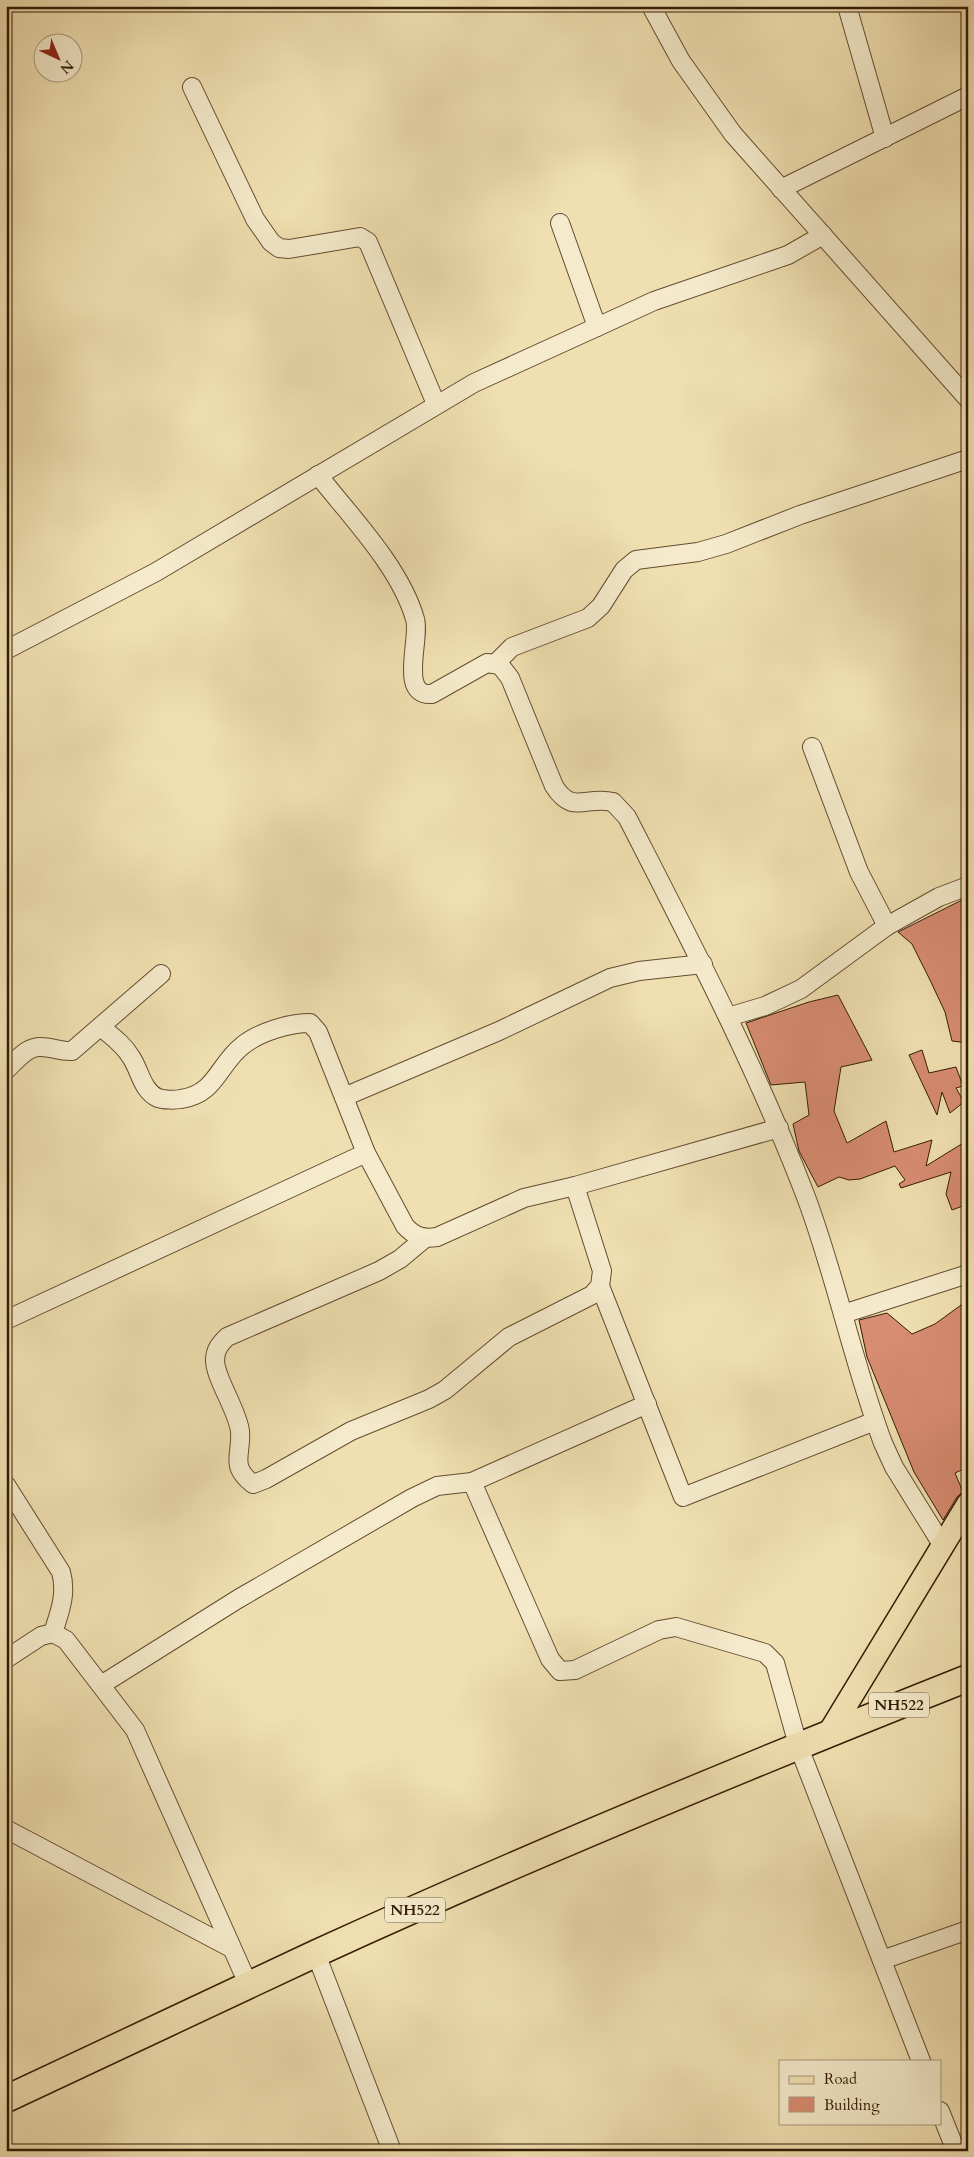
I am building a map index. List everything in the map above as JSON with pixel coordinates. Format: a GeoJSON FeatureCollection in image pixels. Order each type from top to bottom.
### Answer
{"type":"FeatureCollection","features":[{"type":"Feature","properties":{"kind":"highway","name":"NH522"},"geometry":{"type":"LineString","coordinates":[[6,2099],[316,1954],[798,1745],[968,1678]]}},
{"type":"Feature","properties":{"kind":"main road"},"geometry":{"type":"LineString","coordinates":[[829,1733],[968,1504]]}},
{"type":"Feature","properties":{"kind":"street"},"geometry":{"type":"LineString","coordinates":[[651,6],[701,92],[733,134],[968,400]]}},
{"type":"Feature","properties":{"kind":"street"},"geometry":{"type":"LineString","coordinates":[[847,6],[885,138]]}},
{"type":"Feature","properties":{"kind":"street"},"geometry":{"type":"LineString","coordinates":[[192,87],[247,204],[276,246],[289,249],[360,237],[368,242],[436,404]]}},
{"type":"Feature","properties":{"kind":"street"},"geometry":{"type":"LineString","coordinates":[[781,189],[968,96]]}},
{"type":"Feature","properties":{"kind":"street"},"geometry":{"type":"LineString","coordinates":[[560,223],[597,327]]}},
{"type":"Feature","properties":{"kind":"street"},"geometry":{"type":"LineString","coordinates":[[6,650],[156,572],[474,383],[672,294],[788,255],[823,234]]}},
{"type":"Feature","properties":{"kind":"street"},"geometry":{"type":"LineString","coordinates":[[318,475],[380,555],[410,603],[417,624],[418,636],[412,670],[413,678],[418,689],[426,694],[432,694],[478,667],[496,663],[512,647],[588,618],[601,606],[624,570],[636,560],[698,552],[726,544],[800,515],[968,458]]}},
{"type":"Feature","properties":{"kind":"street"},"geometry":{"type":"LineString","coordinates":[[496,663],[503,668],[510,678],[559,793],[571,803],[607,800],[622,809],[703,964],[779,1128],[807,1200],[875,1421],[894,1467],[942,1546]]}},
{"type":"Feature","properties":{"kind":"street"},"geometry":{"type":"LineString","coordinates":[[812,747],[859,872],[887,926]]}},
{"type":"Feature","properties":{"kind":"street"},"geometry":{"type":"LineString","coordinates":[[728,1017],[765,1006],[801,989],[887,926],[939,897],[968,886]]}},
{"type":"Feature","properties":{"kind":"street"},"geometry":{"type":"LineString","coordinates":[[344,1097],[499,1031],[610,978],[640,971],[703,964]]}},
{"type":"Feature","properties":{"kind":"street"},"geometry":{"type":"LineString","coordinates":[[6,1070],[29,1050],[41,1047],[62,1052],[72,1052],[102,1028],[161,974]]}},
{"type":"Feature","properties":{"kind":"street"},"geometry":{"type":"LineString","coordinates":[[102,1028],[122,1045],[132,1058],[146,1088],[158,1098],[175,1100],[193,1097],[208,1088],[241,1046],[254,1038],[297,1023],[310,1024],[318,1032],[366,1153],[406,1226],[412,1234],[424,1239]]}},
{"type":"Feature","properties":{"kind":"street"},"geometry":{"type":"LineString","coordinates":[[600,1286],[592,1296],[509,1337],[444,1390],[429,1399],[351,1431],[266,1479],[253,1484],[241,1475],[238,1459],[240,1432],[215,1362],[216,1348],[226,1337],[380,1271],[400,1259],[424,1239],[437,1237],[506,1204],[779,1128]]}},
{"type":"Feature","properties":{"kind":"street"},"geometry":{"type":"LineString","coordinates":[[6,1320],[366,1153]]}},
{"type":"Feature","properties":{"kind":"street"},"geometry":{"type":"LineString","coordinates":[[575,1186],[602,1271],[600,1286],[683,1497],[875,1421]]}},
{"type":"Feature","properties":{"kind":"street"},"geometry":{"type":"LineString","coordinates":[[843,1314],[968,1274]]}},
{"type":"Feature","properties":{"kind":"street"},"geometry":{"type":"LineString","coordinates":[[101,1684],[238,1599],[412,1498],[437,1486],[472,1482],[647,1404]]}},
{"type":"Feature","properties":{"kind":"street"},"geometry":{"type":"LineString","coordinates":[[472,1482],[550,1659],[560,1671],[575,1670],[659,1630],[676,1627],[766,1653],[775,1663],[798,1745],[921,2060]]}},
{"type":"Feature","properties":{"kind":"street"},"geometry":{"type":"LineString","coordinates":[[6,1485],[61,1572],[65,1586],[64,1600],[53,1633]]}},
{"type":"Feature","properties":{"kind":"street"},"geometry":{"type":"LineString","coordinates":[[6,1659],[41,1636],[53,1633],[66,1640],[101,1684],[135,1730],[230,1948],[249,1986]]}},
{"type":"Feature","properties":{"kind":"street"},"geometry":{"type":"LineString","coordinates":[[6,1830],[230,1948]]}},
{"type":"Feature","properties":{"kind":"street"},"geometry":{"type":"LineString","coordinates":[[882,1960],[968,1930]]}},
{"type":"Feature","properties":{"kind":"street"},"geometry":{"type":"LineString","coordinates":[[316,1954],[392,2151]]}},
{"type":"Feature","properties":{"kind":"street"},"geometry":{"type":"LineString","coordinates":[[942,2115],[956,2151]]}},
{"type":"Feature","properties":{"kind":"building"},"geometry":{"type":"Polygon","coordinates":[[[968,897],[968,1043],[952,1041],[945,1012],[930,980],[912,944],[898,932],[968,897]]]}},
{"type":"Feature","properties":{"kind":"building"},"geometry":{"type":"Polygon","coordinates":[[[838,995],[872,1060],[841,1067],[834,1111],[847,1143],[886,1121],[894,1152],[932,1140],[926,1166],[968,1140],[968,1204],[952,1210],[946,1194],[951,1172],[901,1188],[899,1184],[905,1180],[895,1166],[860,1179],[849,1180],[839,1177],[818,1187],[799,1151],[793,1124],[809,1115],[805,1082],[771,1085],[746,1023],[809,1002],[838,995]]]}},
{"type":"Feature","properties":{"kind":"building"},"geometry":{"type":"Polygon","coordinates":[[[922,1050],[929,1073],[956,1067],[963,1086],[956,1088],[964,1102],[950,1113],[942,1092],[937,1115],[909,1055],[922,1050]]]}},
{"type":"Feature","properties":{"kind":"building"},"geometry":{"type":"Polygon","coordinates":[[[968,1300],[968,1467],[955,1473],[963,1492],[957,1497],[943,1520],[914,1472],[867,1357],[859,1320],[887,1313],[912,1334],[935,1324],[968,1300]]]}}]}
